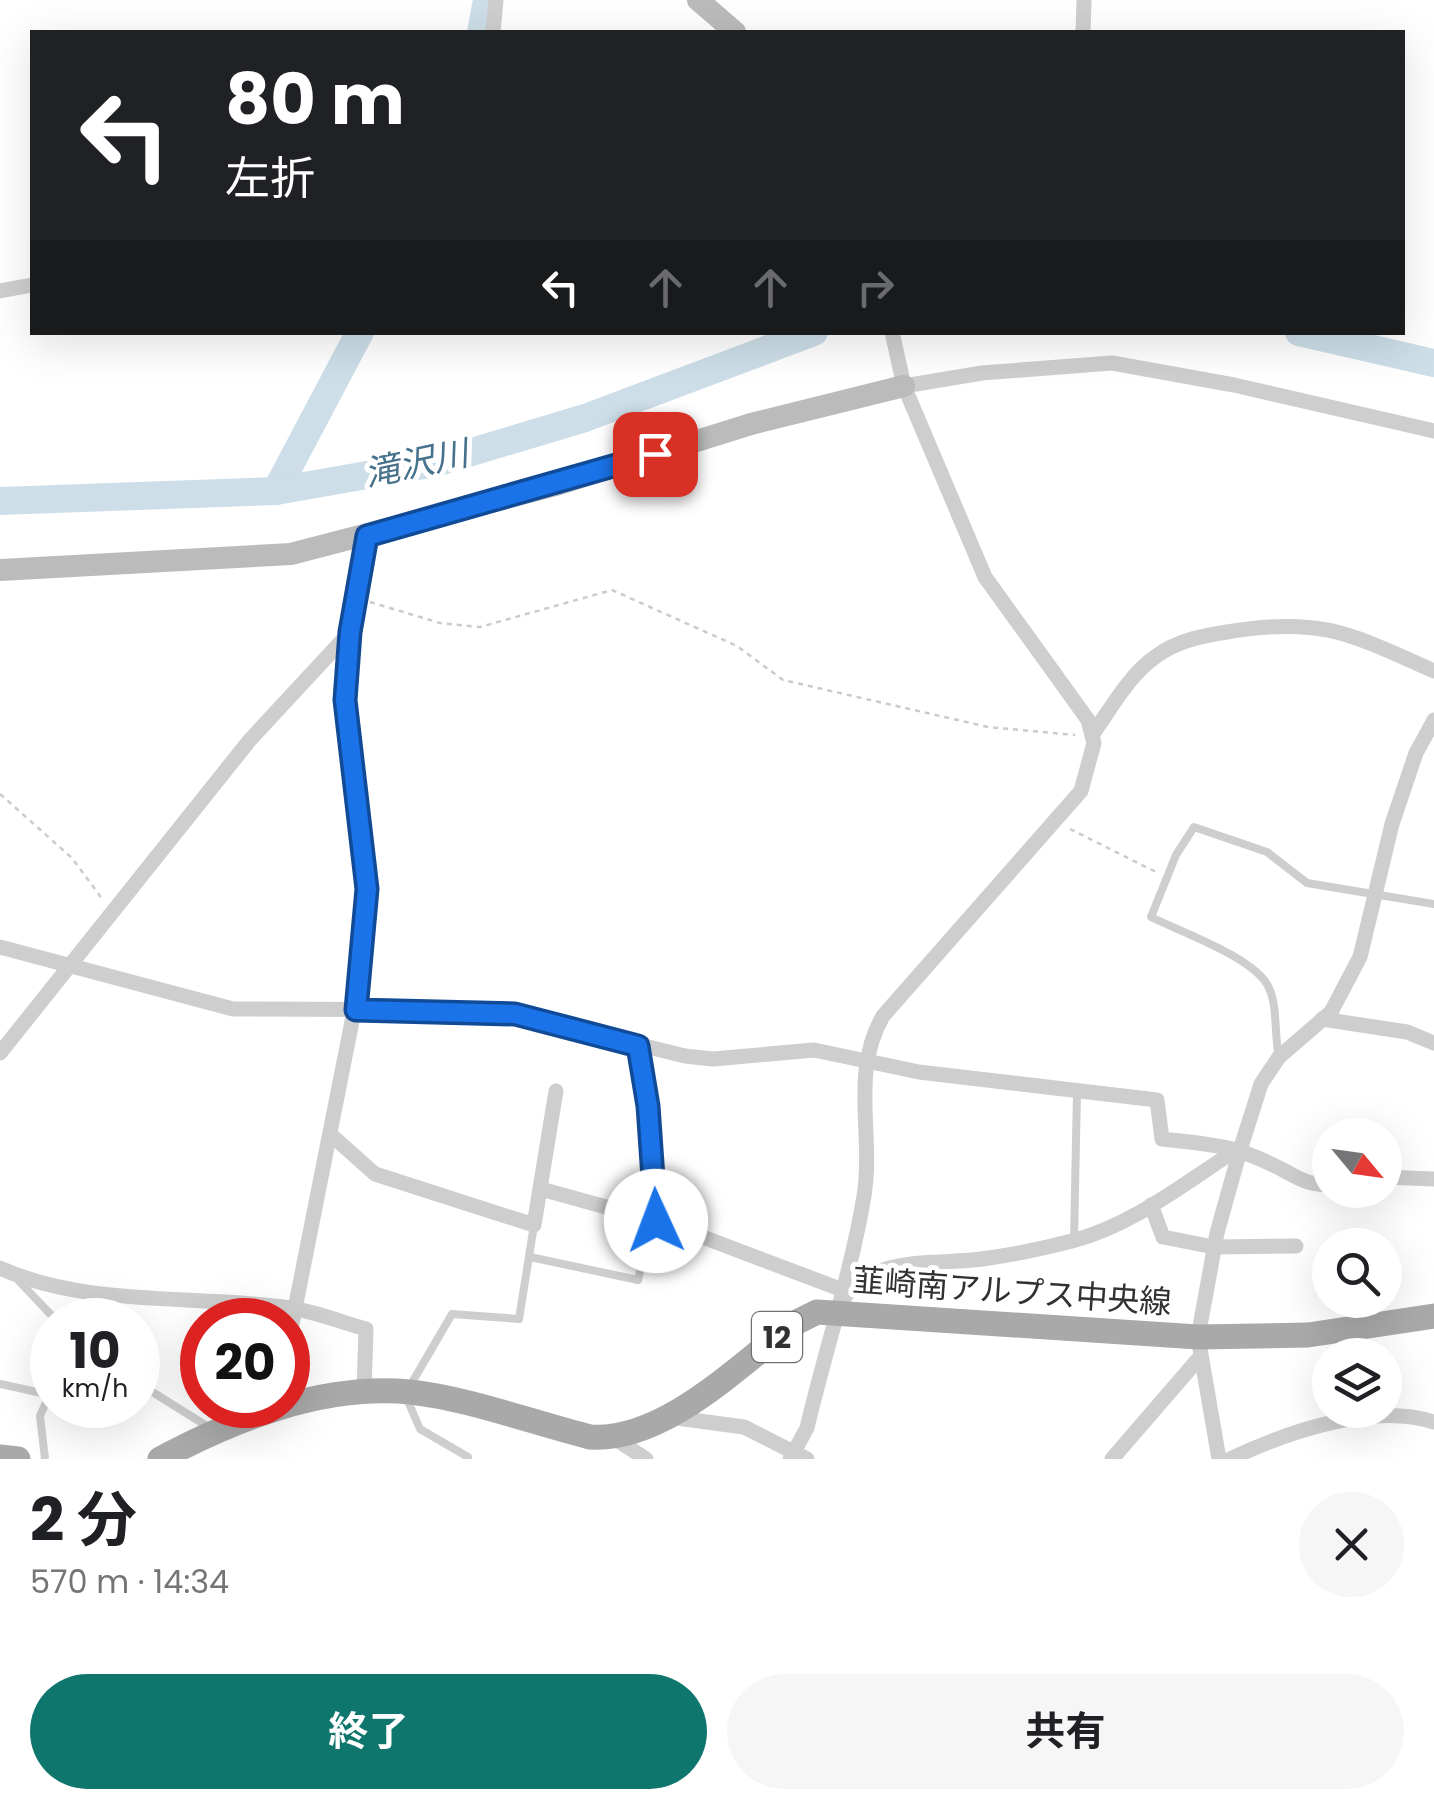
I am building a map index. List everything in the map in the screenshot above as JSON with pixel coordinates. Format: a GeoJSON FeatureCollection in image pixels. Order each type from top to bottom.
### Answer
{"type":"FeatureCollection","features":[{"type":"Feature","properties":{"kind":"main road","name":"韮崎南アルプス中央線"},"geometry":{"type":"LineString","coordinates":[[614,1438],[639,1433],[668,1417],[796,1323],[838,1300],[1199,1347],[1308,1336],[1434,1316]]}},
{"type":"Feature","properties":{"kind":"main road"},"geometry":{"type":"LineString","coordinates":[[310,1401],[364,1392],[406,1392],[614,1438]]}},
{"type":"Feature","properties":{"kind":"main road"},"geometry":{"type":"LineString","coordinates":[[160,1459],[218,1428]]}},
{"type":"Feature","properties":{"kind":"main road"},"geometry":{"type":"LineString","coordinates":[[0,1457],[18,1459]]}},
{"type":"Feature","properties":{"kind":"street"},"geometry":{"type":"LineString","coordinates":[[493,30],[496,0]]}},
{"type":"Feature","properties":{"kind":"street"},"geometry":{"type":"LineString","coordinates":[[698,0],[733,30]]}},
{"type":"Feature","properties":{"kind":"street"},"geometry":{"type":"LineString","coordinates":[[1083,30],[1084,0]]}},
{"type":"Feature","properties":{"kind":"street"},"geometry":{"type":"LineString","coordinates":[[0,292],[30,285]]}},
{"type":"Feature","properties":{"kind":"street"},"geometry":{"type":"LineString","coordinates":[[668,1417],[744,1427],[797,1457],[864,1194],[864,1059],[883,1016],[1056,822],[1081,791],[1090,767],[1092,735],[1088,720],[985,577],[902,374],[893,335]]}},
{"type":"Feature","properties":{"kind":"street"},"geometry":{"type":"LineString","coordinates":[[0,570],[291,554],[559,484],[902,374],[1112,364],[1234,386],[1434,431]]}},
{"type":"Feature","properties":{"kind":"street"},"geometry":{"type":"LineString","coordinates":[[296,1298],[356,1010],[367,889],[345,700],[350,632],[367,536]]}},
{"type":"Feature","properties":{"kind":"street"},"geometry":{"type":"LineString","coordinates":[[1092,735],[1152,659],[1179,642],[1222,633],[1310,624],[1357,637],[1434,671]]}},
{"type":"Feature","properties":{"kind":"street"},"geometry":{"type":"LineString","coordinates":[[0,1053],[249,741],[350,632]]}},
{"type":"Feature","properties":{"kind":"street"},"geometry":{"type":"LineString","coordinates":[[1218,1459],[1199,1347],[1214,1247],[1240,1148],[1262,1084],[1279,1057],[1322,1019],[1360,957],[1392,824],[1416,753],[1434,720]]}},
{"type":"Feature","properties":{"kind":"street"},"geometry":{"type":"LineString","coordinates":[[0,947],[233,1008],[515,1014],[638,1046],[714,1059],[814,1050],[919,1072],[1157,1100],[1162,1139],[1240,1148],[1312,1184]]}},
{"type":"Feature","properties":{"kind":"street"},"geometry":{"type":"LineString","coordinates":[[1322,1019],[1407,1032],[1434,1043]]}},
{"type":"Feature","properties":{"kind":"street"},"geometry":{"type":"LineString","coordinates":[[330,1134],[375,1174],[534,1225],[556,1091]]}},
{"type":"Feature","properties":{"kind":"street"},"geometry":{"type":"LineString","coordinates":[[838,1300],[856,1280],[906,1262],[986,1259],[1074,1240],[1119,1225],[1240,1148]]}},
{"type":"Feature","properties":{"kind":"street"},"geometry":{"type":"LineString","coordinates":[[1402,1177],[1434,1179]]}},
{"type":"Feature","properties":{"kind":"street"},"geometry":{"type":"LineString","coordinates":[[542,1189],[654,1220],[838,1300]]}},
{"type":"Feature","properties":{"kind":"street"},"geometry":{"type":"LineString","coordinates":[[1151,1205],[1163,1236],[1214,1247],[1296,1246]]}},
{"type":"Feature","properties":{"kind":"street"},"geometry":{"type":"LineString","coordinates":[[6,1270],[99,1292],[180,1299]]}},
{"type":"Feature","properties":{"kind":"street"},"geometry":{"type":"LineString","coordinates":[[310,1313],[366,1329],[364,1392]]}},
{"type":"Feature","properties":{"kind":"street"},"geometry":{"type":"LineString","coordinates":[[1112,1459],[1199,1347]]}},
{"type":"Feature","properties":{"kind":"street"},"geometry":{"type":"LineString","coordinates":[[1230,1459],[1258,1446],[1382,1415],[1413,1415],[1434,1422]]}},
{"type":"Feature","properties":{"kind":"street"},"geometry":{"type":"LineString","coordinates":[[614,1438],[646,1459]]}},
{"type":"Feature","properties":{"kind":"lane"},"geometry":{"type":"LineString","coordinates":[[1279,1057],[1272,1030],[1272,992],[1260,971],[1151,917],[1166,878],[1194,826],[1245,840],[1308,882],[1434,904]]}},
{"type":"Feature","properties":{"kind":"lane"},"geometry":{"type":"LineString","coordinates":[[530,1257],[638,1280],[654,1220],[648,1106],[638,1046]]}},
{"type":"Feature","properties":{"kind":"lane"},"geometry":{"type":"LineString","coordinates":[[1074,1240],[1077,1092]]}},
{"type":"Feature","properties":{"kind":"lane"},"geometry":{"type":"LineString","coordinates":[[462,1457],[420,1428],[409,1410],[406,1392],[452,1314],[519,1319],[534,1225]]}},
{"type":"Feature","properties":{"kind":"lane"},"geometry":{"type":"LineString","coordinates":[[6,1270],[34,1298]]}},
{"type":"Feature","properties":{"kind":"lane"},"geometry":{"type":"LineString","coordinates":[[0,1384],[30,1389]]}},
{"type":"Feature","properties":{"kind":"lane"},"geometry":{"type":"LineString","coordinates":[[160,1397],[214,1430]]}},
{"type":"Feature","properties":{"kind":"lane"},"geometry":{"type":"LineString","coordinates":[[41,1428],[44,1459]]}},
{"type":"Feature","properties":{"kind":"path"},"geometry":{"type":"LineString","coordinates":[[356,597],[440,623],[480,627],[612,590],[737,646],[783,680],[988,727],[1092,735]]}},
{"type":"Feature","properties":{"kind":"path"},"geometry":{"type":"LineString","coordinates":[[0,794],[72,858],[113,914]]}},
{"type":"Feature","properties":{"kind":"path"},"geometry":{"type":"LineString","coordinates":[[1056,822],[1166,878]]}},
{"type":"Feature","properties":{"kind":"waterway"},"geometry":{"type":"LineString","coordinates":[[481,30],[487,0]]}},
{"type":"Feature","properties":{"kind":"waterway"},"geometry":{"type":"LineString","coordinates":[[276,491],[358,335]]}},
{"type":"Feature","properties":{"kind":"waterway","name":"滝沢川"},"geometry":{"type":"LineString","coordinates":[[0,501],[276,491],[435,463],[585,418],[806,335]]}},
{"type":"Feature","properties":{"kind":"waterway","name":"滝沢川"},"geometry":{"type":"LineString","coordinates":[[1312,335],[1434,363]]}},
{"type":"Feature","properties":{"kind":"route"},"geometry":{"type":"LineString","coordinates":[[655,454],[367,536],[350,632],[345,700],[367,889],[356,1010],[482,1010],[515,1014],[638,1046],[648,1106],[656,1221]]}}]}
